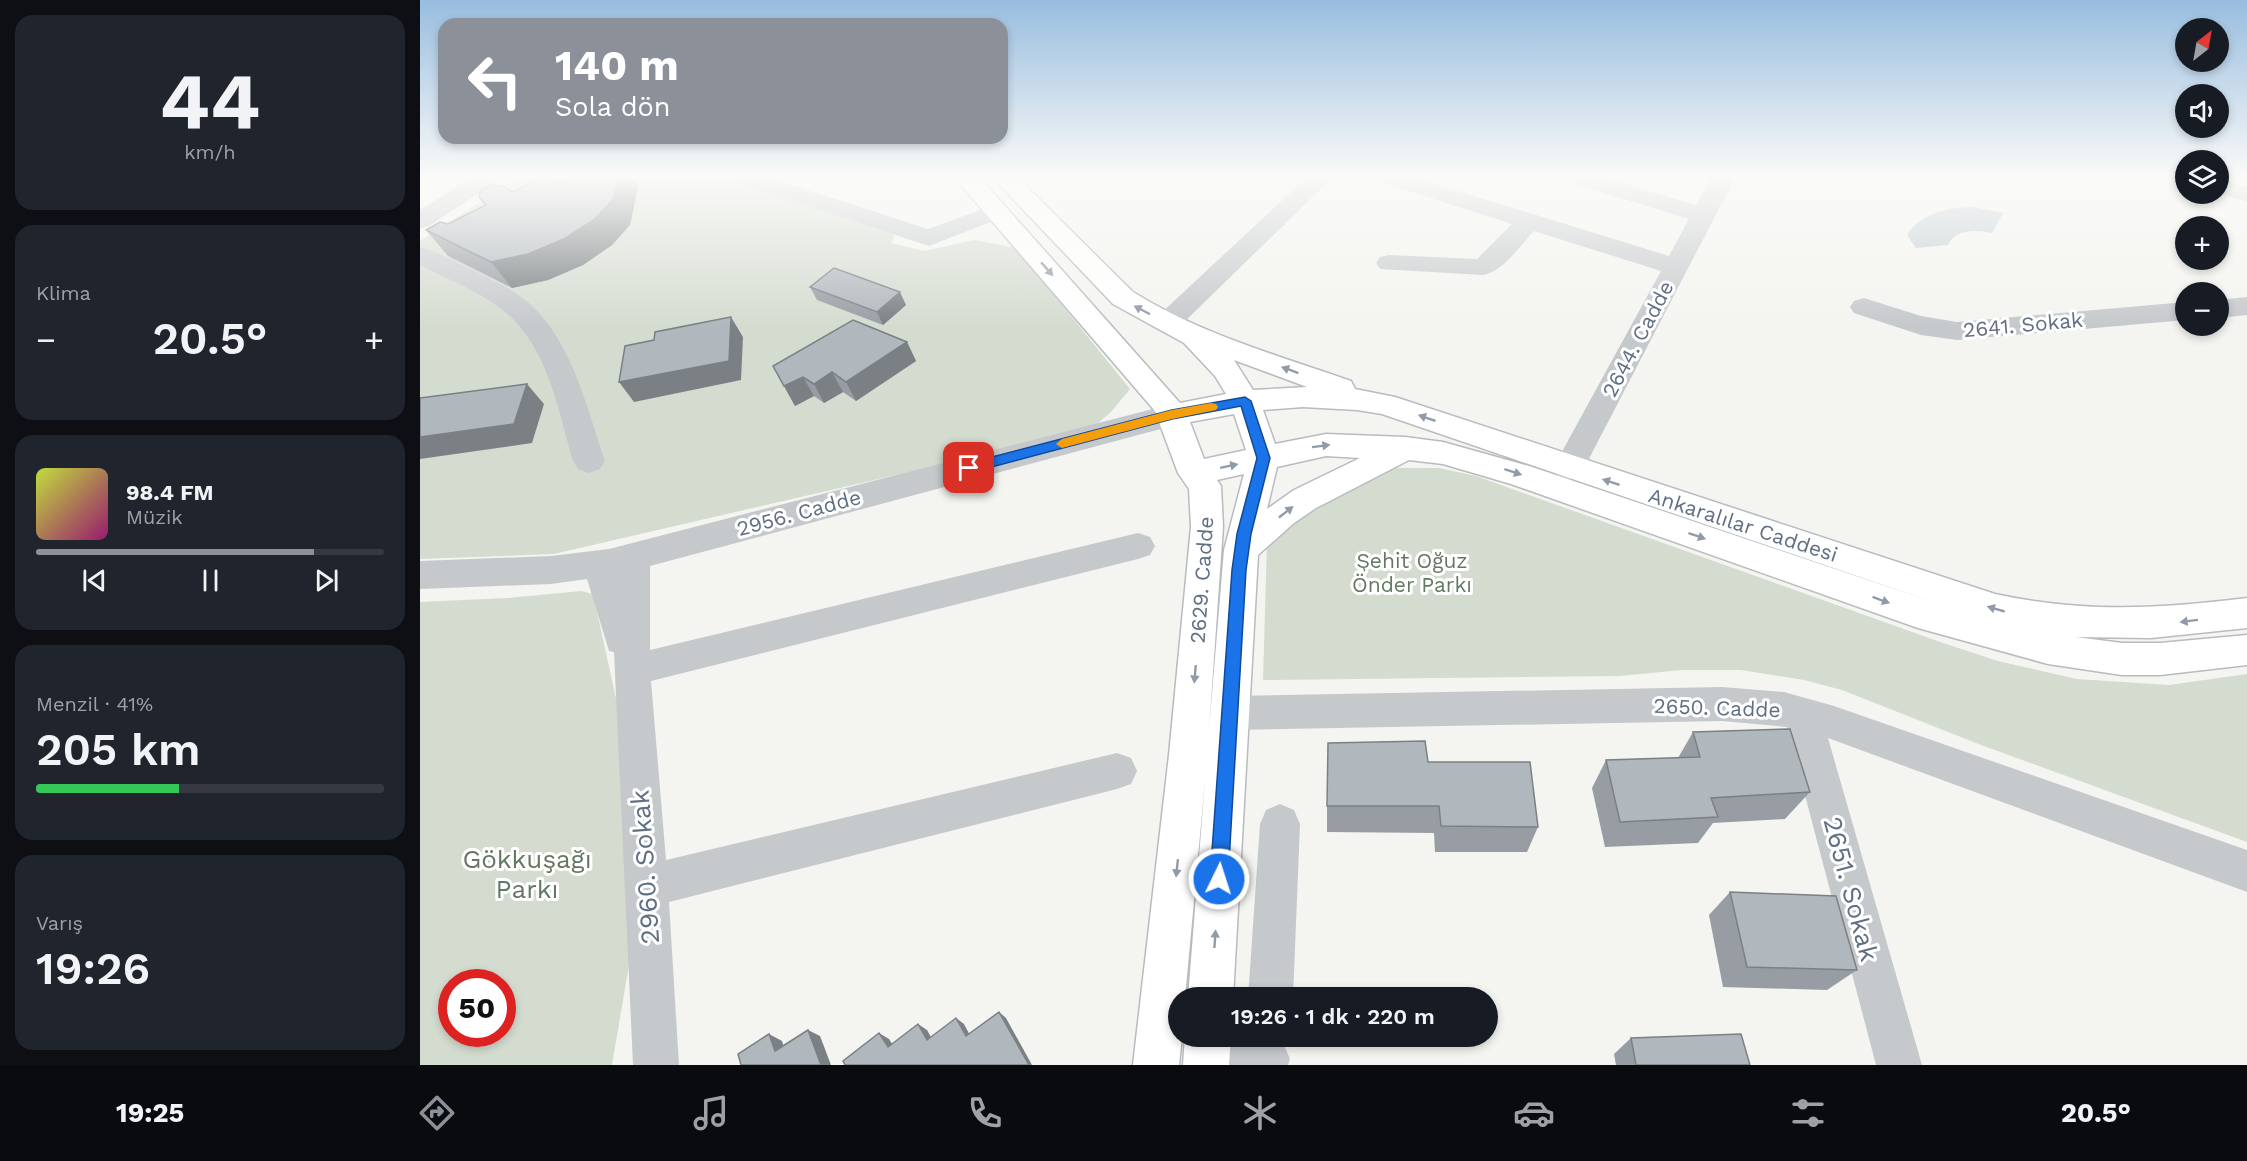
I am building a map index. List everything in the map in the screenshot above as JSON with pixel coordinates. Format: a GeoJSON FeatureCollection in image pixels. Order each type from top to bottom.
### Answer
{"type":"FeatureCollection","features":[{"type":"Feature","properties":{"kind":"main road","name":"2629. Cadde"},"geometry":{"type":"LineString","coordinates":[[1012,228],[1165,404],[1172,415],[1194,473],[1205,486],[1206,546],[1188,754],[1156,1065]]}},
{"type":"Feature","properties":{"kind":"main road"},"geometry":{"type":"LineString","coordinates":[[1053,228],[1107,284],[1132,304],[1194,336],[1385,404]]}},
{"type":"Feature","properties":{"kind":"main road"},"geometry":{"type":"LineString","coordinates":[[1194,336],[1225,369],[1245,401],[1264,458]]}},
{"type":"Feature","properties":{"kind":"main road","name":"Ankaralılar Caddesi"},"geometry":{"type":"LineString","coordinates":[[1172,415],[1245,401],[1304,395],[1385,404],[1569,468],[1995,609],[2032,618],[2080,625],[2126,626],[2168,624],[2247,613]]}},
{"type":"Feature","properties":{"kind":"main road","name":"Ankaralılar Caddesi"},"geometry":{"type":"LineString","coordinates":[[1194,473],[1326,445],[1405,448],[1452,455],[1509,471],[1918,613],[2048,649],[2122,659],[2160,659],[2247,650]]}},
{"type":"Feature","properties":{"kind":"main road"},"geometry":{"type":"LineString","coordinates":[[1241,550],[1283,514],[1305,499],[1405,448]]}},
{"type":"Feature","properties":{"kind":"main road","name":"2629. Cadde"},"geometry":{"type":"LineString","coordinates":[[1211,987],[1241,550],[1264,458]]}},
{"type":"Feature","properties":{"kind":"street"},"geometry":{"type":"LineString","coordinates":[[898,228],[929,238],[955,228]]}},
{"type":"Feature","properties":{"kind":"street"},"geometry":{"type":"LineString","coordinates":[[1168,322],[1268,228]]}},
{"type":"Feature","properties":{"kind":"street"},"geometry":{"type":"LineString","coordinates":[[1389,263],[1484,267],[1522,228]]}},
{"type":"Feature","properties":{"kind":"street"},"geometry":{"type":"LineString","coordinates":[[1553,228],[1676,267]]}},
{"type":"Feature","properties":{"kind":"street","name":"2644. Cadde"},"geometry":{"type":"LineString","coordinates":[[1569,468],[1696,228]]}},
{"type":"Feature","properties":{"kind":"street"},"geometry":{"type":"LineString","coordinates":[[429,252],[519,309],[533,324],[544,340],[562,382],[589,461]]}},
{"type":"Feature","properties":{"kind":"street"},"geometry":{"type":"LineString","coordinates":[[2229,308],[2247,306]]}},
{"type":"Feature","properties":{"kind":"street","name":"2641. Sokak"},"geometry":{"type":"LineString","coordinates":[[1864,307],[1942,331],[2175,313]]}},
{"type":"Feature","properties":{"kind":"street","name":"2956. Cadde"},"geometry":{"type":"LineString","coordinates":[[420,575],[551,570],[616,561],[1172,415]]}},
{"type":"Feature","properties":{"kind":"street"},"geometry":{"type":"LineString","coordinates":[[632,670],[1138,546]]}},
{"type":"Feature","properties":{"kind":"street","name":"2960. Sokak"},"geometry":{"type":"LineString","coordinates":[[616,561],[632,670],[647,886],[656,1065]]}},
{"type":"Feature","properties":{"kind":"street","name":"2650. Cadde"},"geometry":{"type":"LineString","coordinates":[[1231,713],[1722,704],[1765,707],[1802,713],[2247,871]]}},
{"type":"Feature","properties":{"kind":"street","name":"2651. Sokak"},"geometry":{"type":"LineString","coordinates":[[1802,713],[1899,1065]]}},
{"type":"Feature","properties":{"kind":"street"},"geometry":{"type":"LineString","coordinates":[[647,886],[1117,771]]}},
{"type":"Feature","properties":{"kind":"street"},"geometry":{"type":"LineString","coordinates":[[1271,987],[1281,824]]}},
{"type":"Feature","properties":{"kind":"street"},"geometry":{"type":"LineString","coordinates":[[1206,1053],[1267,1054]]}},
{"type":"Feature","properties":{"kind":"green space"},"geometry":{"type":"Polygon","coordinates":[[[440,228],[887,228],[891,229],[894,236],[891,243],[925,251],[974,240],[1016,248],[1130,389],[1111,412],[1090,430],[554,554],[420,559],[420,241],[440,228]]]}},
{"type":"Feature","properties":{"kind":"green space","name":"Şehit Oğuz Önder Parkı"},"geometry":{"type":"Polygon","coordinates":[[[1397,468],[1439,468],[1476,476],[1998,661],[2077,679],[2169,685],[2247,674],[2247,842],[1981,745],[1842,690],[1804,680],[1741,670],[1682,670],[1620,676],[1263,680],[1267,541],[1297,519],[1345,490],[1397,468]]]}},
{"type":"Feature","properties":{"kind":"green space","name":"Gökkuşağı Parkı"},"geometry":{"type":"Polygon","coordinates":[[[581,591],[593,594],[623,730],[638,912],[612,1065],[420,1065],[420,602],[507,598],[581,591]]]}},
{"type":"Feature","properties":{"kind":"shaded area"},"geometry":{"type":"Polygon","coordinates":[[[1912,228],[1995,228],[1992,233],[1980,231],[1961,233],[1948,245],[1916,248],[1907,235],[1912,228]]]}},
{"type":"Feature","properties":{"kind":"building"},"geometry":{"type":"Polygon","coordinates":[[[430,228],[582,228],[564,239],[528,254],[491,262],[426,230],[430,228]]]}},
{"type":"Feature","properties":{"kind":"building"},"geometry":{"type":"Polygon","coordinates":[[[834,268],[900,292],[877,312],[810,287],[834,268]]]}},
{"type":"Feature","properties":{"kind":"building"},"geometry":{"type":"Polygon","coordinates":[[[731,317],[729,361],[619,382],[625,346],[654,340],[655,332],[731,317]]]}},
{"type":"Feature","properties":{"kind":"building"},"geometry":{"type":"Polygon","coordinates":[[[853,320],[907,342],[846,382],[832,372],[814,384],[803,377],[784,386],[773,366],[853,320]]]}},
{"type":"Feature","properties":{"kind":"building"},"geometry":{"type":"Polygon","coordinates":[[[527,384],[514,424],[420,437],[420,398],[527,384]]]}},
{"type":"Feature","properties":{"kind":"building"},"geometry":{"type":"Polygon","coordinates":[[[1790,729],[1810,792],[1711,798],[1718,817],[1620,822],[1606,760],[1700,757],[1693,732],[1790,729]]]}},
{"type":"Feature","properties":{"kind":"building"},"geometry":{"type":"Polygon","coordinates":[[[1425,741],[1428,762],[1530,762],[1538,827],[1441,826],[1439,806],[1327,806],[1328,743],[1425,741]]]}},
{"type":"Feature","properties":{"kind":"building"},"geometry":{"type":"Polygon","coordinates":[[[1730,892],[1836,896],[1857,970],[1747,967],[1730,892]]]}},
{"type":"Feature","properties":{"kind":"building"},"geometry":{"type":"Polygon","coordinates":[[[999,1012],[1029,1065],[845,1065],[843,1061],[879,1033],[888,1047],[918,1024],[927,1040],[956,1018],[966,1036],[999,1012]]]}},
{"type":"Feature","properties":{"kind":"building"},"geometry":{"type":"Polygon","coordinates":[[[808,1030],[821,1065],[741,1065],[738,1054],[769,1034],[775,1051],[808,1030]]]}},
{"type":"Feature","properties":{"kind":"building"},"geometry":{"type":"Polygon","coordinates":[[[1741,1034],[1750,1065],[1636,1065],[1631,1038],[1741,1034]]]}},
{"type":"Feature","properties":{"kind":"slow traffic"},"geometry":{"type":"LineString","coordinates":[[1062,444],[1211,407]]}},
{"type":"Feature","properties":{"kind":"route"},"geometry":{"type":"LineString","coordinates":[[969,468],[1172,415],[1245,401],[1264,458],[1244,534],[1239,570],[1219,879]]}}]}
